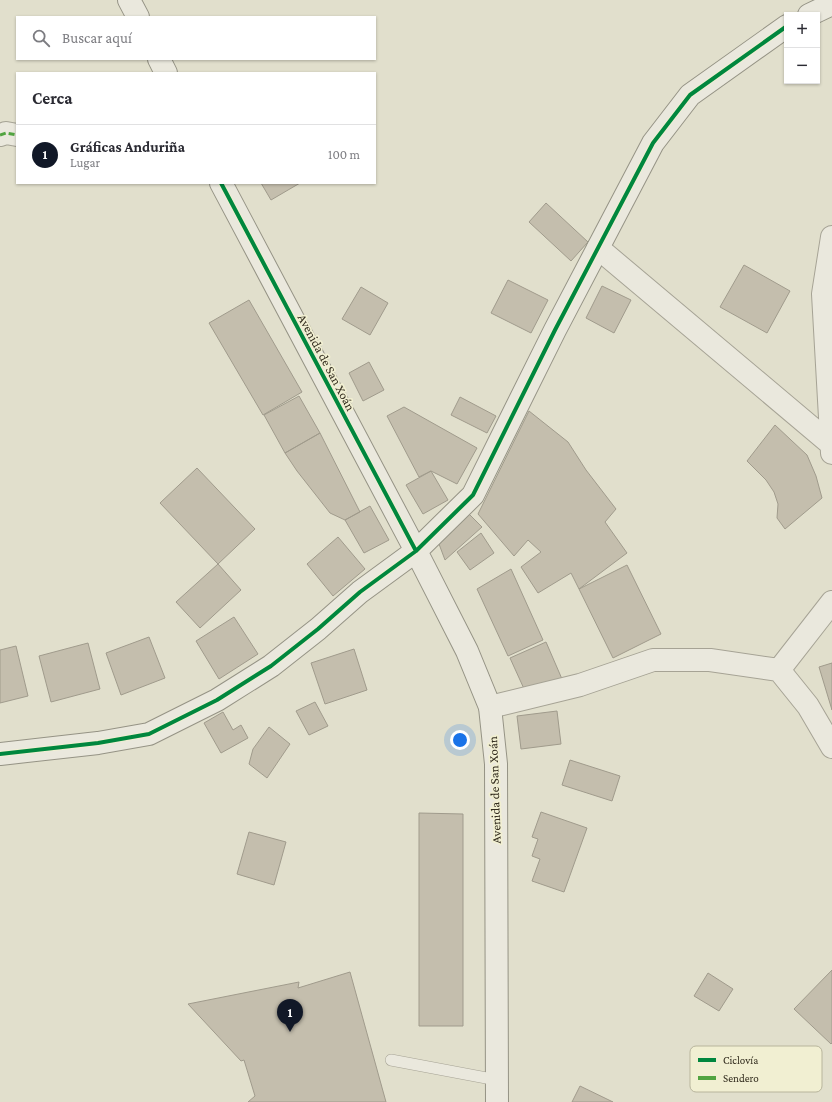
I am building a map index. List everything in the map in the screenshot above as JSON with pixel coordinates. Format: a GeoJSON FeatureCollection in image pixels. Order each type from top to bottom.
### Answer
{"type":"FeatureCollection","features":[{"type":"Feature","properties":{"kind":"street"},"geometry":{"type":"LineString","coordinates":[[129,0],[137,16]]}},
{"type":"Feature","properties":{"kind":"street"},"geometry":{"type":"LineString","coordinates":[[815,12],[832,4]]}},
{"type":"Feature","properties":{"kind":"street"},"geometry":{"type":"LineString","coordinates":[[0,754],[98,743],[149,734],[217,700],[271,666],[318,629],[360,592],[416,551],[473,495],[555,330],[653,143],[690,95],[784,28]]}},
{"type":"Feature","properties":{"kind":"street"},"geometry":{"type":"LineString","coordinates":[[160,60],[166,72]]}},
{"type":"Feature","properties":{"kind":"street"},"geometry":{"type":"LineString","coordinates":[[0,135],[6,133],[16,135]]}},
{"type":"Feature","properties":{"kind":"street","name":"Avenida de San Xoán"},"geometry":{"type":"LineString","coordinates":[[222,184],[416,551],[467,651],[490,707],[496,764],[497,1102]]}},
{"type":"Feature","properties":{"kind":"street"},"geometry":{"type":"LineString","coordinates":[[831,451],[823,294],[832,237]]}},
{"type":"Feature","properties":{"kind":"street"},"geometry":{"type":"LineString","coordinates":[[598,248],[831,451]]}},
{"type":"Feature","properties":{"kind":"street"},"geometry":{"type":"LineString","coordinates":[[779,670],[832,602]]}},
{"type":"Feature","properties":{"kind":"street"},"geometry":{"type":"LineString","coordinates":[[490,707],[580,685],[653,660],[710,660],[779,670],[808,706],[832,747]]}},
{"type":"Feature","properties":{"kind":"lane"},"geometry":{"type":"LineString","coordinates":[[391,1060],[497,1080]]}},
{"type":"Feature","properties":{"kind":"building"},"geometry":{"type":"Polygon","coordinates":[[[262,184],[298,184],[271,200],[262,184]]]}},
{"type":"Feature","properties":{"kind":"building"},"geometry":{"type":"Polygon","coordinates":[[[546,203],[588,242],[571,261],[529,222],[546,203]]]}},
{"type":"Feature","properties":{"kind":"building"},"geometry":{"type":"Polygon","coordinates":[[[744,265],[790,291],[767,333],[720,307],[744,265]]]}},
{"type":"Feature","properties":{"kind":"building"},"geometry":{"type":"Polygon","coordinates":[[[508,280],[548,300],[531,333],[491,313],[508,280]]]}},
{"type":"Feature","properties":{"kind":"building"},"geometry":{"type":"Polygon","coordinates":[[[602,286],[631,300],[614,333],[586,318],[602,286]]]}},
{"type":"Feature","properties":{"kind":"building"},"geometry":{"type":"Polygon","coordinates":[[[361,287],[388,303],[370,335],[342,319],[361,287]]]}},
{"type":"Feature","properties":{"kind":"building"},"geometry":{"type":"Polygon","coordinates":[[[249,300],[302,392],[263,415],[209,323],[249,300]]]}},
{"type":"Feature","properties":{"kind":"building"},"geometry":{"type":"Polygon","coordinates":[[[369,362],[384,390],[363,401],[349,373],[369,362]]]}},
{"type":"Feature","properties":{"kind":"building"},"geometry":{"type":"Polygon","coordinates":[[[299,396],[320,433],[285,453],[264,415],[299,396]]]}},
{"type":"Feature","properties":{"kind":"building"},"geometry":{"type":"Polygon","coordinates":[[[460,397],[496,416],[487,433],[451,415],[460,397]]]}},
{"type":"Feature","properties":{"kind":"building"},"geometry":{"type":"Polygon","coordinates":[[[404,407],[477,448],[457,484],[431,471],[419,477],[387,416],[404,407]]]}},
{"type":"Feature","properties":{"kind":"building"},"geometry":{"type":"Polygon","coordinates":[[[529,411],[568,442],[586,470],[616,509],[605,522],[627,553],[579,589],[571,573],[538,593],[521,567],[541,552],[528,540],[514,556],[478,514],[529,411]]]}},
{"type":"Feature","properties":{"kind":"building"},"geometry":{"type":"Polygon","coordinates":[[[775,425],[807,455],[816,476],[822,498],[785,529],[777,518],[778,504],[774,492],[766,480],[747,461],[775,425]]]}},
{"type":"Feature","properties":{"kind":"building"},"geometry":{"type":"Polygon","coordinates":[[[320,433],[360,512],[345,520],[330,513],[285,453],[320,433]]]}},
{"type":"Feature","properties":{"kind":"building"},"geometry":{"type":"Polygon","coordinates":[[[197,468],[255,529],[218,564],[160,503],[197,468]]]}},
{"type":"Feature","properties":{"kind":"building"},"geometry":{"type":"Polygon","coordinates":[[[431,471],[448,500],[423,514],[406,485],[431,471]]]}},
{"type":"Feature","properties":{"kind":"building"},"geometry":{"type":"Polygon","coordinates":[[[370,506],[389,540],[364,553],[345,520],[370,506]]]}},
{"type":"Feature","properties":{"kind":"building"},"geometry":{"type":"Polygon","coordinates":[[[469,514],[482,527],[445,560],[439,544],[469,514]]]}},
{"type":"Feature","properties":{"kind":"building"},"geometry":{"type":"Polygon","coordinates":[[[481,533],[494,553],[470,570],[457,552],[481,533]]]}},
{"type":"Feature","properties":{"kind":"building"},"geometry":{"type":"Polygon","coordinates":[[[338,537],[365,569],[333,596],[307,564],[338,537]]]}},
{"type":"Feature","properties":{"kind":"building"},"geometry":{"type":"Polygon","coordinates":[[[218,564],[241,590],[200,628],[176,602],[218,564]]]}},
{"type":"Feature","properties":{"kind":"building"},"geometry":{"type":"Polygon","coordinates":[[[627,565],[661,634],[613,658],[579,589],[627,565]]]}},
{"type":"Feature","properties":{"kind":"building"},"geometry":{"type":"Polygon","coordinates":[[[511,569],[543,640],[508,656],[477,589],[511,569]]]}},
{"type":"Feature","properties":{"kind":"building"},"geometry":{"type":"Polygon","coordinates":[[[234,617],[258,654],[219,679],[196,641],[234,617]]]}},
{"type":"Feature","properties":{"kind":"building"},"geometry":{"type":"Polygon","coordinates":[[[149,637],[165,678],[121,695],[106,653],[149,637]]]}},
{"type":"Feature","properties":{"kind":"building"},"geometry":{"type":"Polygon","coordinates":[[[546,642],[562,679],[525,691],[510,658],[546,642]]]}},
{"type":"Feature","properties":{"kind":"building"},"geometry":{"type":"Polygon","coordinates":[[[88,643],[100,689],[51,702],[39,656],[88,643]]]}},
{"type":"Feature","properties":{"kind":"building"},"geometry":{"type":"Polygon","coordinates":[[[16,646],[28,696],[0,703],[0,650],[16,646]]]}},
{"type":"Feature","properties":{"kind":"building"},"geometry":{"type":"Polygon","coordinates":[[[354,649],[367,690],[325,704],[311,663],[354,649]]]}},
{"type":"Feature","properties":{"kind":"building"},"geometry":{"type":"Polygon","coordinates":[[[832,663],[832,710],[819,667],[832,663]]]}},
{"type":"Feature","properties":{"kind":"building"},"geometry":{"type":"Polygon","coordinates":[[[315,702],[328,726],[309,735],[296,711],[315,702]]]}},
{"type":"Feature","properties":{"kind":"building"},"geometry":{"type":"Polygon","coordinates":[[[557,711],[561,744],[521,749],[517,716],[557,711]]]}},
{"type":"Feature","properties":{"kind":"building"},"geometry":{"type":"Polygon","coordinates":[[[223,712],[233,730],[241,725],[248,738],[221,753],[204,723],[223,712]]]}},
{"type":"Feature","properties":{"kind":"building"},"geometry":{"type":"Polygon","coordinates":[[[269,727],[290,744],[267,778],[249,764],[253,749],[269,727]]]}},
{"type":"Feature","properties":{"kind":"building"},"geometry":{"type":"Polygon","coordinates":[[[570,760],[620,776],[612,801],[562,785],[570,760]]]}},
{"type":"Feature","properties":{"kind":"building"},"geometry":{"type":"Polygon","coordinates":[[[541,812],[587,828],[564,892],[532,881],[540,859],[532,856],[538,839],[532,837],[541,812]]]}},
{"type":"Feature","properties":{"kind":"building"},"geometry":{"type":"Polygon","coordinates":[[[419,813],[463,814],[463,1026],[419,1026],[419,813]]]}},
{"type":"Feature","properties":{"kind":"building"},"geometry":{"type":"Polygon","coordinates":[[[249,832],[286,842],[274,885],[237,874],[249,832]]]}},
{"type":"Feature","properties":{"kind":"building"},"geometry":{"type":"Polygon","coordinates":[[[832,970],[832,1043],[831,1044],[794,1009],[832,970]]]}},
{"type":"Feature","properties":{"kind":"building"},"geometry":{"type":"Polygon","coordinates":[[[350,972],[386,1102],[248,1102],[255,1096],[244,1060],[241,1061],[188,1004],[299,982],[298,988],[350,972]]]}},
{"type":"Feature","properties":{"kind":"building"},"geometry":{"type":"Polygon","coordinates":[[[708,973],[733,989],[719,1011],[694,996],[708,973]]]}},
{"type":"Feature","properties":{"kind":"building"},"geometry":{"type":"Polygon","coordinates":[[[580,1086],[613,1102],[572,1102],[580,1086]]]}},
{"type":"Feature","properties":{"kind":"marked path"},"geometry":{"type":"LineString","coordinates":[[0,135],[6,133],[16,135]]}},
{"type":"Feature","properties":{"kind":"cycle path"},"geometry":{"type":"LineString","coordinates":[[0,754],[98,743],[149,734],[217,700],[271,666],[318,629],[360,592],[416,551],[473,495],[555,330],[653,143],[690,95],[784,28]]}},
{"type":"Feature","properties":{"kind":"cycle path"},"geometry":{"type":"LineString","coordinates":[[222,184],[416,551]]}},
{"type":"Feature","properties":{"kind":"place","name":"Gráficas Anduriña"},"geometry":{"type":"Point","coordinates":[290,1032]}}]}
